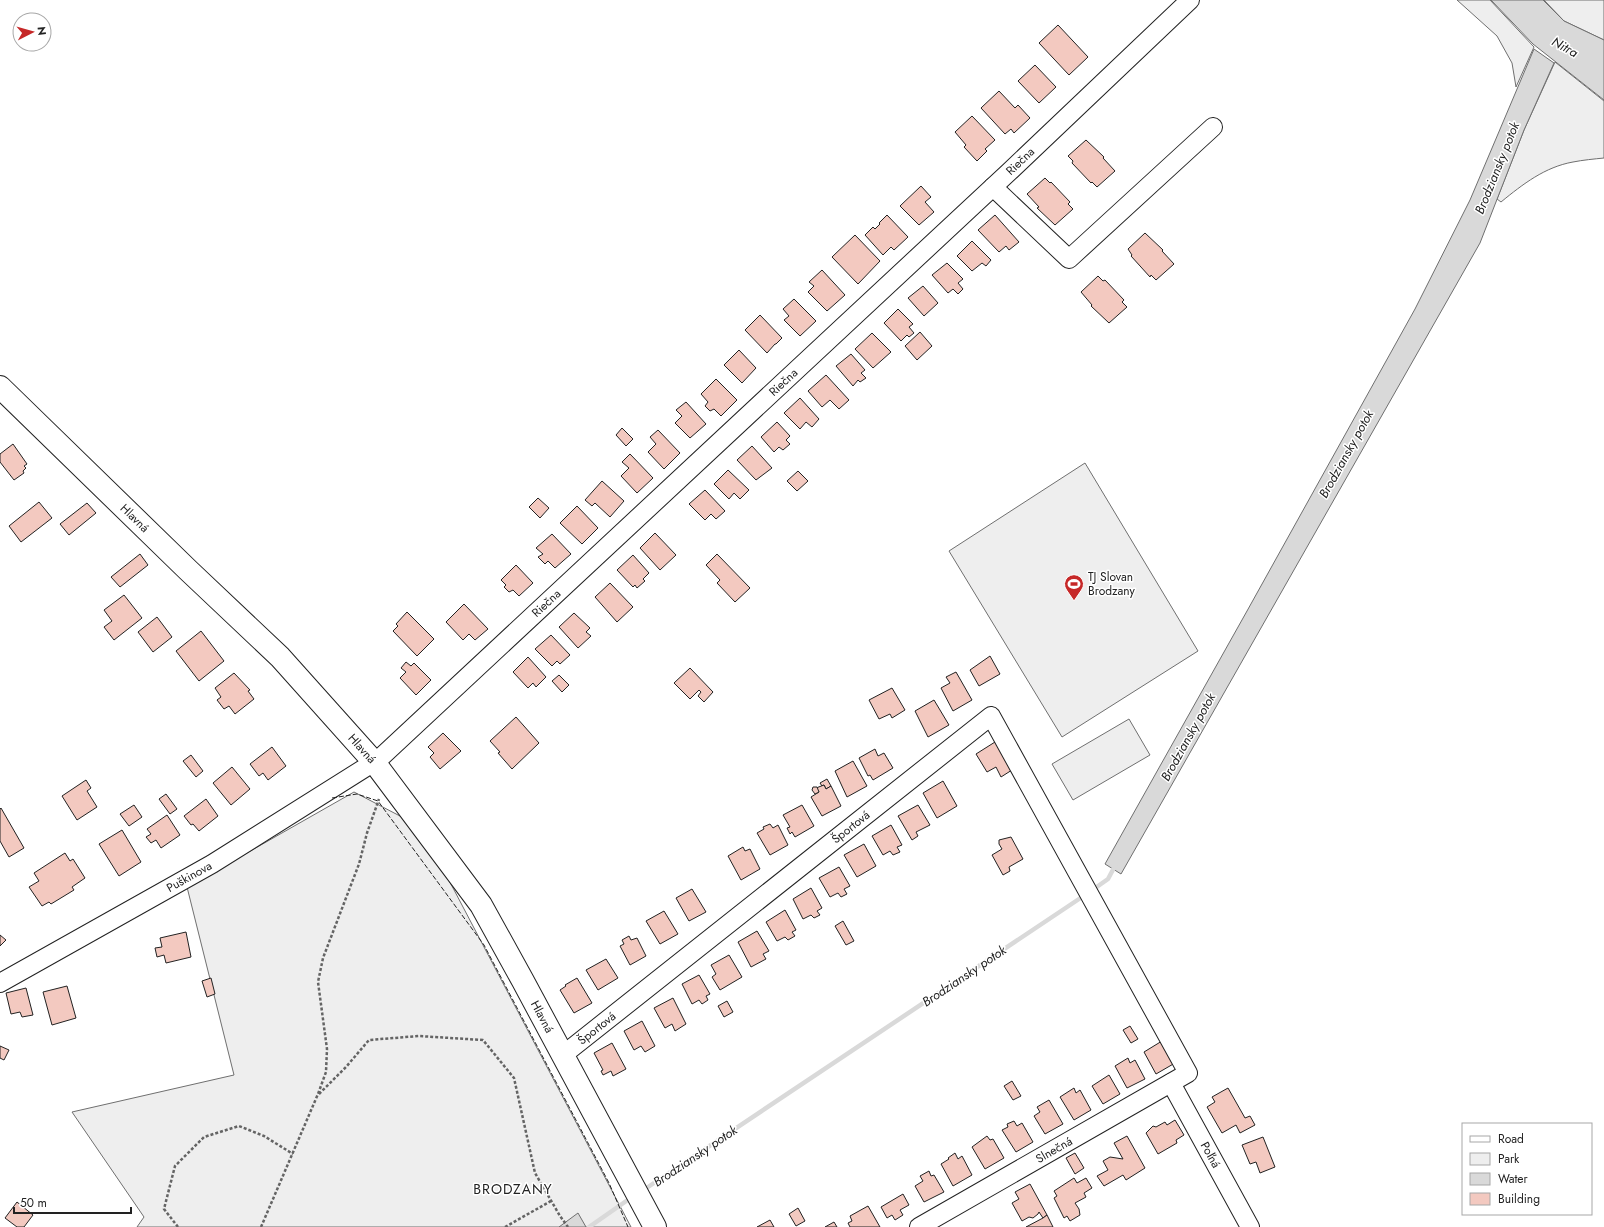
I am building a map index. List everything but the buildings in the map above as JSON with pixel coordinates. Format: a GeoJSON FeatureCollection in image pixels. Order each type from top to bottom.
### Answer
{"type":"FeatureCollection","features":[{"type":"Feature","properties":{"kind":"main road","name":"Hlavná"},"geometry":{"type":"LineString","coordinates":[[0,387],[182,565],[280,657],[379,770],[480,905],[563,1055],[650,1218]]}},
{"type":"Feature","properties":{"kind":"street","name":"Riečna"},"geometry":{"type":"LineString","coordinates":[[379,770],[1190,0]]}},
{"type":"Feature","properties":{"kind":"street"},"geometry":{"type":"LineString","coordinates":[[993,187],[1069,259],[1213,127]]}},
{"type":"Feature","properties":{"kind":"street","name":"Športová"},"geometry":{"type":"LineString","coordinates":[[563,1055],[991,716],[1188,1073]]}},
{"type":"Feature","properties":{"kind":"street","name":"Puškinova"},"geometry":{"type":"LineString","coordinates":[[0,983],[379,770]]}},
{"type":"Feature","properties":{"kind":"street","name":"Slnečná"},"geometry":{"type":"LineString","coordinates":[[919,1227],[1188,1073]]}},
{"type":"Feature","properties":{"kind":"street","name":"Poľná"},"geometry":{"type":"LineString","coordinates":[[1171,1083],[1250,1227]]}},
{"type":"Feature","properties":{"kind":"path"},"geometry":{"type":"LineString","coordinates":[[261,1227],[293,1154],[326,1072],[327,1048],[318,982],[323,958],[359,864],[367,833],[379,770]]}},
{"type":"Feature","properties":{"kind":"path"},"geometry":{"type":"LineString","coordinates":[[318,1094],[346,1067],[369,1040],[419,1036],[483,1040],[514,1078],[535,1173],[568,1227]]}},
{"type":"Feature","properties":{"kind":"path"},"geometry":{"type":"LineString","coordinates":[[178,1227],[164,1209],[175,1166],[204,1137],[239,1126],[264,1136],[293,1154]]}},
{"type":"Feature","properties":{"kind":"path"},"geometry":{"type":"LineString","coordinates":[[505,1227],[551,1201]]}},
{"type":"Feature","properties":{"kind":"green space"},"geometry":{"type":"Polygon","coordinates":[[[1457,0],[1490,0],[1534,47],[1516,87],[1512,63],[1497,36],[1457,0]]]}},
{"type":"Feature","properties":{"kind":"green space"},"geometry":{"type":"Polygon","coordinates":[[[1544,0],[1604,0],[1604,40],[1564,21],[1544,0]]]}},
{"type":"Feature","properties":{"kind":"green space"},"geometry":{"type":"Polygon","coordinates":[[[1555,62],[1604,101],[1604,158],[1573,162],[1553,168],[1535,177],[1501,202],[1497,199],[1524,130],[1555,62]]]}},
{"type":"Feature","properties":{"kind":"green space","name":"TJ Slovan Brodzany"},"geometry":{"type":"Polygon","coordinates":[[[1085,463],[1198,651],[1062,737],[949,551],[1085,463]]]}},
{"type":"Feature","properties":{"kind":"green space"},"geometry":{"type":"Polygon","coordinates":[[[1129,719],[1150,755],[1073,800],[1052,764],[1129,719]]]}},
{"type":"Feature","properties":{"kind":"green space"},"geometry":{"type":"Polygon","coordinates":[[[354,792],[421,827],[631,1227],[137,1227],[144,1217],[72,1112],[234,1075],[187,887],[354,792]]]}},
{"type":"Feature","properties":{"kind":"water","name":"Nitra"},"geometry":{"type":"Polygon","coordinates":[[[1491,0],[1543,0],[1564,21],[1604,40],[1604,100],[1533,44],[1491,0]]]}},
{"type":"Feature","properties":{"kind":"water"},"geometry":{"type":"Polygon","coordinates":[[[1534,49],[1554,63],[1524,130],[1480,243],[1121,874],[1105,864],[1415,309],[1470,200],[1534,49]]]}},
{"type":"Feature","properties":{"kind":"water"},"geometry":{"type":"Polygon","coordinates":[[[578,1213],[586,1227],[559,1227],[578,1213]]]}},
{"type":"Feature","properties":{"kind":"waterway","name":"Brodziansky potok"},"geometry":{"type":"LineString","coordinates":[[1091,891],[1108,879],[1116,864]]}},
{"type":"Feature","properties":{"kind":"waterway","name":"Brodziansky potok"},"geometry":{"type":"LineString","coordinates":[[642,1191],[1085,895]]}},
{"type":"Feature","properties":{"kind":"waterway","name":"Brodziansky potok"},"geometry":{"type":"LineString","coordinates":[[589,1227],[632,1197]]}},
{"type":"Feature","properties":{"kind":"fence"},"geometry":{"type":"LineString","coordinates":[[332,798],[357,794],[378,801],[484,945],[609,1183],[628,1227]]}},
{"type":"Feature","properties":{"kind":"place","name":"TJ Slovan Brodzany"},"geometry":{"type":"Point","coordinates":[1074,601]}},
{"type":"Feature","properties":{"kind":"district","name":"BRODZANY"},"geometry":{"type":"Point","coordinates":[513,1189]}}]}
